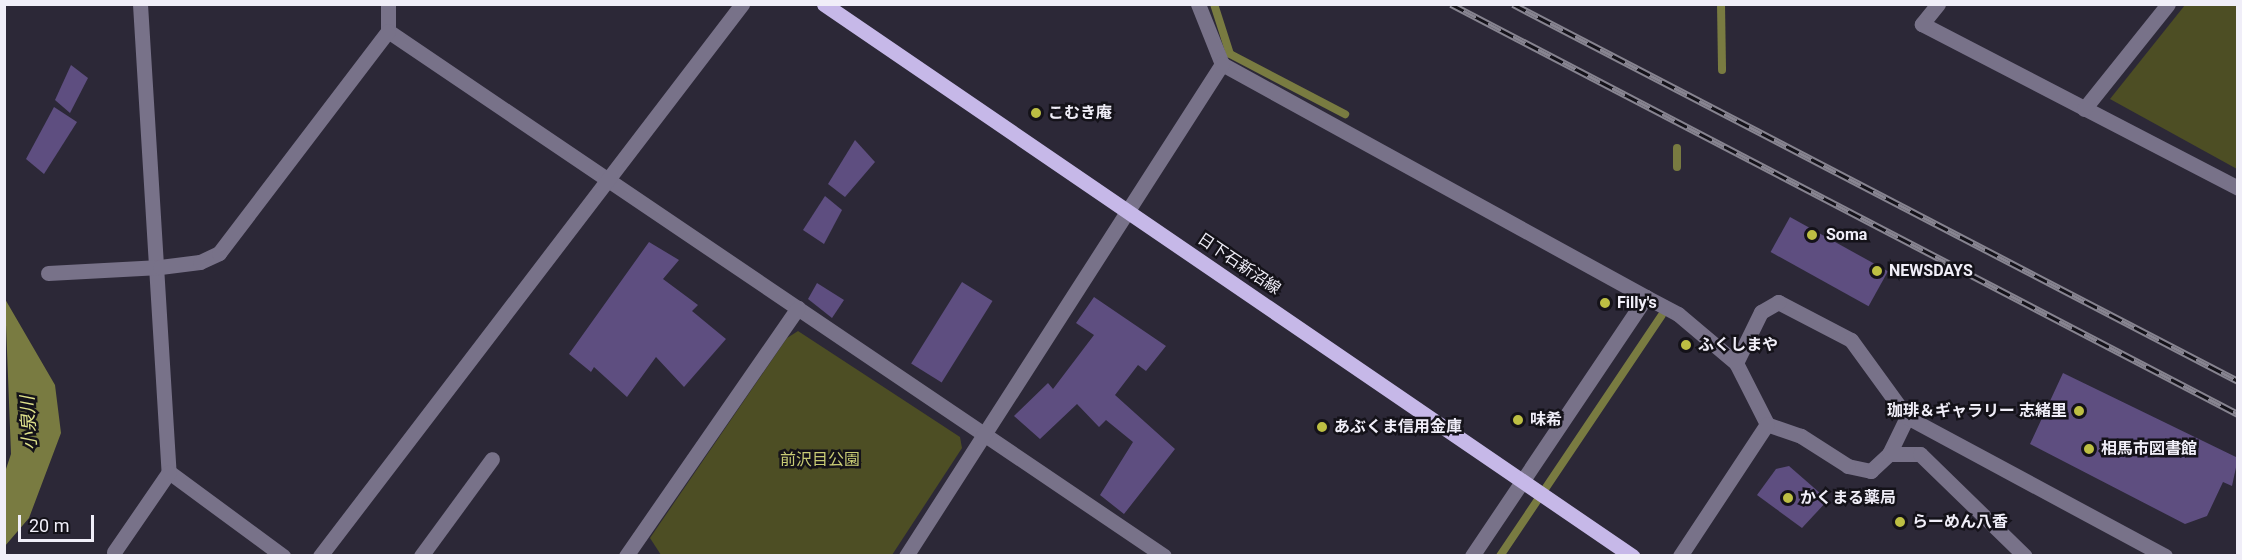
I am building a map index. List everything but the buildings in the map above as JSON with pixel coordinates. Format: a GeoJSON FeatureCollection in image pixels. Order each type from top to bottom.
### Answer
{"type":"FeatureCollection","features":[{"type":"Feature","properties":{"kind":"main road","name":"日下石新沼線"},"geometry":{"type":"LineString","coordinates":[[824,4],[1530,483],[1632,555]]}},
{"type":"Feature","properties":{"kind":"street"},"geometry":{"type":"LineString","coordinates":[[114,552],[169,472],[160,267],[140,4]]}},
{"type":"Feature","properties":{"kind":"street"},"geometry":{"type":"LineString","coordinates":[[48,273],[160,267],[200,262],[219,253],[388,31],[388,4]]}},
{"type":"Feature","properties":{"kind":"street"},"geometry":{"type":"LineString","coordinates":[[320,555],[607,177],[742,4]]}},
{"type":"Feature","properties":{"kind":"street"},"geometry":{"type":"LineString","coordinates":[[1198,4],[1222,64],[1678,314],[1736,363],[1767,424],[1801,436],[1848,466],[1871,471],[1889,454],[1907,417]]}},
{"type":"Feature","properties":{"kind":"street"},"geometry":{"type":"LineString","coordinates":[[1938,4],[1922,24],[2238,188]]}},
{"type":"Feature","properties":{"kind":"street"},"geometry":{"type":"LineString","coordinates":[[2084,109],[2168,4]]}},
{"type":"Feature","properties":{"kind":"street"},"geometry":{"type":"LineString","coordinates":[[388,31],[1164,555]]}},
{"type":"Feature","properties":{"kind":"street"},"geometry":{"type":"LineString","coordinates":[[906,555],[1130,211],[1222,64]]}},
{"type":"Feature","properties":{"kind":"street"},"geometry":{"type":"LineString","coordinates":[[1472,555],[1530,483],[1646,297]]}},
{"type":"Feature","properties":{"kind":"street"},"geometry":{"type":"LineString","coordinates":[[1736,363],[1761,312],[1778,302],[1851,340],[1907,417],[2165,555]]}},
{"type":"Feature","properties":{"kind":"street"},"geometry":{"type":"LineString","coordinates":[[633,553],[798,308]]}},
{"type":"Feature","properties":{"kind":"street"},"geometry":{"type":"LineString","coordinates":[[1680,555],[1767,424]]}},
{"type":"Feature","properties":{"kind":"street"},"geometry":{"type":"LineString","coordinates":[[1889,454],[1920,454],[2025,555]]}},
{"type":"Feature","properties":{"kind":"street"},"geometry":{"type":"LineString","coordinates":[[421,555],[492,459]]}},
{"type":"Feature","properties":{"kind":"street"},"geometry":{"type":"LineString","coordinates":[[169,472],[283,555]]}},
{"type":"Feature","properties":{"kind":"green space"},"geometry":{"type":"Polygon","coordinates":[[[2185,5],[2237,5],[2237,169],[2110,99],[2185,5]]]}},
{"type":"Feature","properties":{"kind":"green space","name":"前沢目公園"},"geometry":{"type":"Polygon","coordinates":[[[798,331],[960,437],[962,448],[892,555],[661,555],[650,538],[787,338],[798,331]]]}},
{"type":"Feature","properties":{"kind":"water","name":"小泉川"},"geometry":{"type":"Polygon","coordinates":[[[5,299],[55,385],[61,433],[29,518],[5,546],[5,472],[11,454],[5,299]]]}},
{"type":"Feature","properties":{"kind":"waterway"},"geometry":{"type":"LineString","coordinates":[[1214,4],[1230,54],[1345,114]]}},
{"type":"Feature","properties":{"kind":"waterway"},"geometry":{"type":"LineString","coordinates":[[1721,4],[1722,70]]}},
{"type":"Feature","properties":{"kind":"waterway"},"geometry":{"type":"LineString","coordinates":[[1677,148],[1677,167]]}},
{"type":"Feature","properties":{"kind":"waterway"},"geometry":{"type":"LineString","coordinates":[[1500,556],[1662,315]]}},
{"type":"Feature","properties":{"kind":"railway"},"geometry":{"type":"LineString","coordinates":[[1451,4],[2238,414]]}},
{"type":"Feature","properties":{"kind":"railway"},"geometry":{"type":"LineString","coordinates":[[1513,4],[2238,381]]}},
{"type":"Feature","properties":{"kind":"place","name":"こむき庵"},"geometry":{"type":"Point","coordinates":[1036,113]}},
{"type":"Feature","properties":{"kind":"place","name":"Soma"},"geometry":{"type":"Point","coordinates":[1812,235]}},
{"type":"Feature","properties":{"kind":"place","name":"NEWSDAYS"},"geometry":{"type":"Point","coordinates":[1877,271]}},
{"type":"Feature","properties":{"kind":"place","name":"Filly's"},"geometry":{"type":"Point","coordinates":[1605,303]}},
{"type":"Feature","properties":{"kind":"place","name":"ふくしまや"},"geometry":{"type":"Point","coordinates":[1686,345]}},
{"type":"Feature","properties":{"kind":"place","name":"珈琲＆ギャラリー 志緒里"},"geometry":{"type":"Point","coordinates":[2079,411]}},
{"type":"Feature","properties":{"kind":"place","name":"味希"},"geometry":{"type":"Point","coordinates":[1518,420]}},
{"type":"Feature","properties":{"kind":"place","name":"あぶくま信用金庫"},"geometry":{"type":"Point","coordinates":[1322,427]}},
{"type":"Feature","properties":{"kind":"place","name":"相馬市図書館"},"geometry":{"type":"Point","coordinates":[2089,449]}},
{"type":"Feature","properties":{"kind":"place","name":"かくまる薬局"},"geometry":{"type":"Point","coordinates":[1788,498]}},
{"type":"Feature","properties":{"kind":"place","name":"らーめん八香"},"geometry":{"type":"Point","coordinates":[1900,522]}}]}
